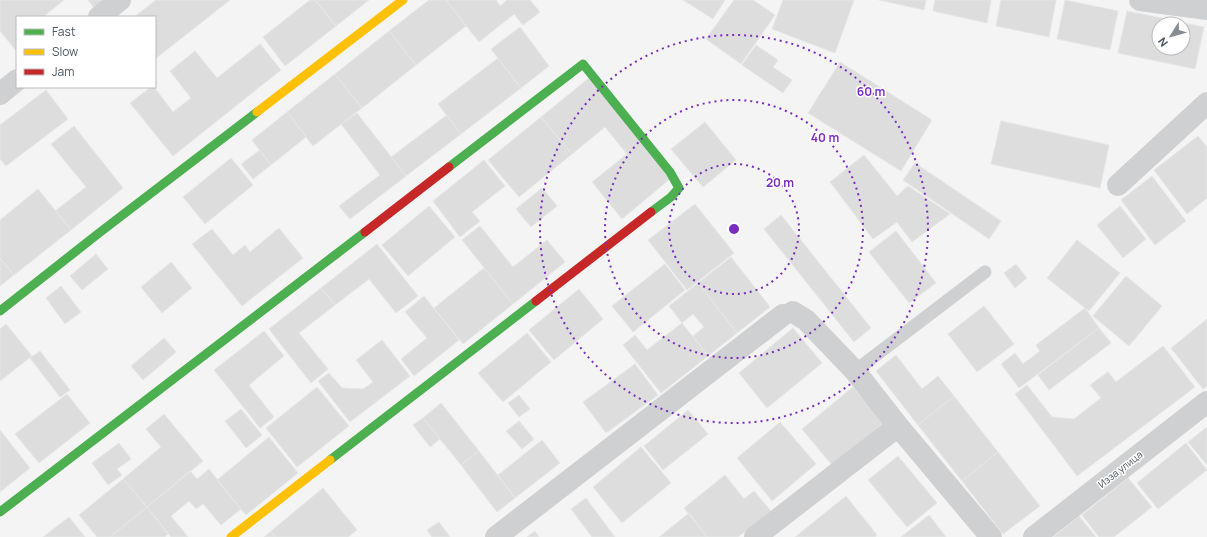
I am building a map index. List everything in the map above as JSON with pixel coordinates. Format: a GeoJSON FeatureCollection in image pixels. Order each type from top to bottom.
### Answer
{"type":"FeatureCollection","features":[{"type":"Feature","properties":{"kind":"street"},"geometry":{"type":"LineString","coordinates":[[100,16],[120,0]]}},
{"type":"Feature","properties":{"kind":"street"},"geometry":{"type":"LineString","coordinates":[[0,311],[105,228],[403,0]]}},
{"type":"Feature","properties":{"kind":"street"},"geometry":{"type":"LineString","coordinates":[[1140,0],[1207,9]]}},
{"type":"Feature","properties":{"kind":"street"},"geometry":{"type":"LineString","coordinates":[[0,512],[583,64],[670,172],[679,188],[671,197],[231,537]]}},
{"type":"Feature","properties":{"kind":"street"},"geometry":{"type":"LineString","coordinates":[[0,94],[16,81]]}},
{"type":"Feature","properties":{"kind":"street"},"geometry":{"type":"LineString","coordinates":[[1118,185],[1207,103]]}},
{"type":"Feature","properties":{"kind":"street"},"geometry":{"type":"LineString","coordinates":[[496,537],[788,314],[806,320],[855,371],[898,426],[991,537]]}},
{"type":"Feature","properties":{"kind":"street","name":"Изза улица"},"geometry":{"type":"LineString","coordinates":[[1034,537],[1207,402]]}},
{"type":"Feature","properties":{"kind":"street"},"geometry":{"type":"LineString","coordinates":[[755,537],[898,426]]}},
{"type":"Feature","properties":{"kind":"lane"},"geometry":{"type":"LineString","coordinates":[[855,371],[984,272]]}},
{"type":"Feature","properties":{"kind":"building"},"geometry":{"type":"Polygon","coordinates":[[[0,0],[64,0],[44,16],[16,16],[16,51],[0,31],[0,0]]]}},
{"type":"Feature","properties":{"kind":"building"},"geometry":{"type":"Polygon","coordinates":[[[88,0],[106,0],[95,9],[88,0]]]}},
{"type":"Feature","properties":{"kind":"building"},"geometry":{"type":"Polygon","coordinates":[[[156,0],[230,0],[156,58],[156,16],[135,16],[156,0]]]}},
{"type":"Feature","properties":{"kind":"building"},"geometry":{"type":"Polygon","coordinates":[[[310,0],[315,0],[336,26],[285,66],[263,37],[310,0]]]}},
{"type":"Feature","properties":{"kind":"building"},"geometry":{"type":"Polygon","coordinates":[[[315,0],[369,0],[336,26],[315,0]]]}},
{"type":"Feature","properties":{"kind":"building"},"geometry":{"type":"Polygon","coordinates":[[[429,0],[446,0],[466,26],[416,65],[389,31],[429,0]]]}},
{"type":"Feature","properties":{"kind":"building"},"geometry":{"type":"Polygon","coordinates":[[[446,0],[496,0],[500,6],[507,0],[530,0],[540,12],[523,25],[514,14],[479,42],[446,0]]]}},
{"type":"Feature","properties":{"kind":"building"},"geometry":{"type":"Polygon","coordinates":[[[683,0],[725,0],[713,19],[683,0]]]}},
{"type":"Feature","properties":{"kind":"building"},"geometry":{"type":"Polygon","coordinates":[[[734,0],[753,0],[775,15],[741,64],[706,39],[734,0]]]}},
{"type":"Feature","properties":{"kind":"building"},"geometry":{"type":"Polygon","coordinates":[[[783,0],[854,0],[835,53],[772,29],[783,0]]]}},
{"type":"Feature","properties":{"kind":"building"},"geometry":{"type":"Polygon","coordinates":[[[879,0],[926,0],[924,10],[879,0]]]}},
{"type":"Feature","properties":{"kind":"building"},"geometry":{"type":"Polygon","coordinates":[[[935,0],[991,0],[987,23],[933,11],[935,0]]]}},
{"type":"Feature","properties":{"kind":"building"},"geometry":{"type":"Polygon","coordinates":[[[1001,0],[1056,0],[1049,37],[996,26],[1001,0]]]}},
{"type":"Feature","properties":{"kind":"building"},"geometry":{"type":"Polygon","coordinates":[[[1065,0],[1118,11],[1110,50],[1057,39],[1065,0]]]}},
{"type":"Feature","properties":{"kind":"building"},"geometry":{"type":"Polygon","coordinates":[[[1127,11],[1151,16],[1151,56],[1191,56],[1191,24],[1204,27],[1195,69],[1118,53],[1127,11]]]}},
{"type":"Feature","properties":{"kind":"building"},"geometry":{"type":"Polygon","coordinates":[[[520,27],[549,66],[521,88],[491,49],[520,27]]]}},
{"type":"Feature","properties":{"kind":"building"},"geometry":{"type":"Polygon","coordinates":[[[389,31],[416,65],[362,108],[335,74],[389,31]]]}},
{"type":"Feature","properties":{"kind":"building"},"geometry":{"type":"Polygon","coordinates":[[[260,44],[281,70],[173,156],[130,103],[150,88],[155,88],[173,112],[191,98],[170,71],[195,51],[217,78],[260,44]]]}},
{"type":"Feature","properties":{"kind":"building"},"geometry":{"type":"Polygon","coordinates":[[[756,45],[778,60],[773,67],[792,80],[783,93],[742,65],[756,45]]]}},
{"type":"Feature","properties":{"kind":"building"},"geometry":{"type":"Polygon","coordinates":[[[498,58],[521,88],[461,134],[438,104],[498,58]]]}},
{"type":"Feature","properties":{"kind":"building"},"geometry":{"type":"Polygon","coordinates":[[[840,62],[932,120],[901,171],[808,113],[840,62]]]}},
{"type":"Feature","properties":{"kind":"building"},"geometry":{"type":"Polygon","coordinates":[[[335,74],[362,108],[313,146],[287,112],[335,74]]]}},
{"type":"Feature","properties":{"kind":"building"},"geometry":{"type":"Polygon","coordinates":[[[589,78],[671,178],[622,219],[592,182],[627,154],[605,127],[572,154],[541,117],[589,78]]]}},
{"type":"Feature","properties":{"kind":"building"},"geometry":{"type":"Polygon","coordinates":[[[46,90],[68,119],[6,166],[0,159],[0,125],[46,90]]]}},
{"type":"Feature","properties":{"kind":"building"},"geometry":{"type":"Polygon","coordinates":[[[287,112],[306,137],[271,165],[252,140],[287,112]]]}},
{"type":"Feature","properties":{"kind":"building"},"geometry":{"type":"Polygon","coordinates":[[[357,113],[406,176],[350,219],[339,206],[380,175],[341,124],[357,113]]]}},
{"type":"Feature","properties":{"kind":"building"},"geometry":{"type":"Polygon","coordinates":[[[447,115],[461,134],[406,176],[391,157],[447,115]]]}},
{"type":"Feature","properties":{"kind":"building"},"geometry":{"type":"Polygon","coordinates":[[[541,117],[572,154],[519,197],[488,160],[541,117]]]}},
{"type":"Feature","properties":{"kind":"building"},"geometry":{"type":"Polygon","coordinates":[[[1001,121],[1109,145],[1100,188],[991,164],[1001,121]]]}},
{"type":"Feature","properties":{"kind":"building"},"geometry":{"type":"Polygon","coordinates":[[[705,122],[736,160],[703,187],[671,149],[705,122]]]}},
{"type":"Feature","properties":{"kind":"building"},"geometry":{"type":"Polygon","coordinates":[[[74,126],[123,188],[71,230],[55,211],[86,187],[51,144],[74,126]]]}},
{"type":"Feature","properties":{"kind":"building"},"geometry":{"type":"Polygon","coordinates":[[[1198,136],[1207,147],[1207,198],[1187,214],[1154,170],[1198,136]]]}},
{"type":"Feature","properties":{"kind":"building"},"geometry":{"type":"Polygon","coordinates":[[[260,150],[271,165],[253,179],[241,164],[260,150]]]}},
{"type":"Feature","properties":{"kind":"building"},"geometry":{"type":"Polygon","coordinates":[[[864,155],[897,196],[908,186],[950,214],[912,242],[897,222],[873,239],[830,182],[864,155]]]}},
{"type":"Feature","properties":{"kind":"building"},"geometry":{"type":"Polygon","coordinates":[[[231,158],[253,185],[205,224],[183,197],[231,158]]]}},
{"type":"Feature","properties":{"kind":"building"},"geometry":{"type":"Polygon","coordinates":[[[484,160],[505,186],[472,212],[480,221],[460,237],[433,201],[484,160]]]}},
{"type":"Feature","properties":{"kind":"building"},"geometry":{"type":"Polygon","coordinates":[[[915,163],[1001,221],[989,239],[903,180],[915,163]]]}},
{"type":"Feature","properties":{"kind":"building"},"geometry":{"type":"Polygon","coordinates":[[[1152,176],[1186,221],[1155,245],[1121,200],[1152,176]]]}},
{"type":"Feature","properties":{"kind":"building"},"geometry":{"type":"Polygon","coordinates":[[[542,188],[557,206],[531,227],[516,209],[542,188]]]}},
{"type":"Feature","properties":{"kind":"building"},"geometry":{"type":"Polygon","coordinates":[[[38,189],[71,230],[14,275],[0,258],[0,220],[38,189]]]}},
{"type":"Feature","properties":{"kind":"building"},"geometry":{"type":"Polygon","coordinates":[[[695,204],[734,253],[687,290],[648,240],[695,204]]]}},
{"type":"Feature","properties":{"kind":"building"},"geometry":{"type":"Polygon","coordinates":[[[429,206],[455,237],[408,276],[382,245],[429,206]]]}},
{"type":"Feature","properties":{"kind":"building"},"geometry":{"type":"Polygon","coordinates":[[[1120,206],[1146,239],[1123,258],[1097,225],[1120,206]]]}},
{"type":"Feature","properties":{"kind":"building"},"geometry":{"type":"Polygon","coordinates":[[[781,215],[871,328],[854,342],[764,229],[781,215]]]}},
{"type":"Feature","properties":{"kind":"building"},"geometry":{"type":"Polygon","coordinates":[[[480,226],[513,267],[547,240],[565,262],[513,304],[462,240],[480,226]]]}},
{"type":"Feature","properties":{"kind":"building"},"geometry":{"type":"Polygon","coordinates":[[[279,228],[303,258],[242,306],[192,244],[212,229],[233,255],[245,245],[250,252],[279,228]]]}},
{"type":"Feature","properties":{"kind":"building"},"geometry":{"type":"Polygon","coordinates":[[[896,231],[936,283],[909,303],[869,252],[896,231]]]}},
{"type":"Feature","properties":{"kind":"building"},"geometry":{"type":"Polygon","coordinates":[[[1077,240],[1120,273],[1089,311],[1047,278],[1077,240]]]}},
{"type":"Feature","properties":{"kind":"building"},"geometry":{"type":"Polygon","coordinates":[[[377,244],[418,296],[396,313],[369,279],[335,305],[321,288],[377,244]]]}},
{"type":"Feature","properties":{"kind":"building"},"geometry":{"type":"Polygon","coordinates":[[[96,254],[108,269],[82,290],[70,276],[96,254]]]}},
{"type":"Feature","properties":{"kind":"building"},"geometry":{"type":"Polygon","coordinates":[[[731,257],[770,307],[737,333],[698,283],[731,257]]]}},
{"type":"Feature","properties":{"kind":"building"},"geometry":{"type":"Polygon","coordinates":[[[0,258],[14,275],[0,286],[0,258]]]}},
{"type":"Feature","properties":{"kind":"building"},"geometry":{"type":"Polygon","coordinates":[[[171,262],[192,288],[162,313],[141,287],[171,262]]]}},
{"type":"Feature","properties":{"kind":"building"},"geometry":{"type":"Polygon","coordinates":[[[665,264],[685,290],[633,332],[612,306],[665,264]]]}},
{"type":"Feature","properties":{"kind":"building"},"geometry":{"type":"Polygon","coordinates":[[[1016,264],[1027,278],[1015,288],[1004,273],[1016,264]]]}},
{"type":"Feature","properties":{"kind":"building"},"geometry":{"type":"Polygon","coordinates":[[[484,268],[513,304],[463,344],[434,308],[484,268]]]}},
{"type":"Feature","properties":{"kind":"building"},"geometry":{"type":"Polygon","coordinates":[[[1126,276],[1162,306],[1129,346],[1093,316],[1126,276]]]}},
{"type":"Feature","properties":{"kind":"building"},"geometry":{"type":"Polygon","coordinates":[[[698,283],[737,333],[708,356],[693,336],[704,327],[693,314],[682,323],[669,306],[698,283]]]}},
{"type":"Feature","properties":{"kind":"building"},"geometry":{"type":"Polygon","coordinates":[[[61,286],[81,312],[65,324],[46,298],[61,286]]]}},
{"type":"Feature","properties":{"kind":"building"},"geometry":{"type":"Polygon","coordinates":[[[321,288],[335,305],[299,333],[328,369],[311,383],[269,329],[321,288]]]}},
{"type":"Feature","properties":{"kind":"building"},"geometry":{"type":"Polygon","coordinates":[[[579,289],[603,319],[554,360],[529,330],[579,289]]]}},
{"type":"Feature","properties":{"kind":"building"},"geometry":{"type":"Polygon","coordinates":[[[424,296],[459,340],[414,376],[401,359],[427,338],[405,312],[424,296]]]}},
{"type":"Feature","properties":{"kind":"building"},"geometry":{"type":"Polygon","coordinates":[[[984,306],[1014,344],[977,372],[948,334],[984,306]]]}},
{"type":"Feature","properties":{"kind":"building"},"geometry":{"type":"Polygon","coordinates":[[[1085,308],[1099,328],[1019,388],[1001,364],[1015,353],[1023,364],[1040,351],[1036,345],[1085,308]]]}},
{"type":"Feature","properties":{"kind":"building"},"geometry":{"type":"Polygon","coordinates":[[[1207,319],[1207,386],[1203,389],[1171,348],[1207,319]]]}},
{"type":"Feature","properties":{"kind":"building"},"geometry":{"type":"Polygon","coordinates":[[[682,323],[708,356],[661,393],[623,345],[635,335],[647,350],[682,323]]]}},
{"type":"Feature","properties":{"kind":"building"},"geometry":{"type":"Polygon","coordinates":[[[6,324],[32,356],[0,381],[0,329],[6,324]]]}},
{"type":"Feature","properties":{"kind":"building"},"geometry":{"type":"Polygon","coordinates":[[[793,328],[822,363],[767,408],[739,373],[793,328]]]}},
{"type":"Feature","properties":{"kind":"building"},"geometry":{"type":"Polygon","coordinates":[[[1099,328],[1111,343],[1049,390],[1038,375],[1099,328]]]}},
{"type":"Feature","properties":{"kind":"building"},"geometry":{"type":"Polygon","coordinates":[[[264,331],[284,356],[249,385],[274,417],[260,428],[214,370],[264,331]]]}},
{"type":"Feature","properties":{"kind":"building"},"geometry":{"type":"Polygon","coordinates":[[[527,333],[551,362],[503,402],[478,373],[527,333]]]}},
{"type":"Feature","properties":{"kind":"building"},"geometry":{"type":"Polygon","coordinates":[[[164,338],[176,352],[143,380],[131,366],[164,338]]]}},
{"type":"Feature","properties":{"kind":"building"},"geometry":{"type":"Polygon","coordinates":[[[382,340],[410,376],[350,422],[318,381],[329,373],[342,388],[363,389],[373,382],[356,360],[382,340]]]}},
{"type":"Feature","properties":{"kind":"building"},"geometry":{"type":"Polygon","coordinates":[[[1163,346],[1195,387],[1077,476],[1015,394],[1027,385],[1052,417],[1074,419],[1101,398],[1090,385],[1108,372],[1116,382],[1163,346]]]}},
{"type":"Feature","properties":{"kind":"building"},"geometry":{"type":"Polygon","coordinates":[[[40,351],[70,390],[60,397],[30,358],[40,351]]]}},
{"type":"Feature","properties":{"kind":"building"},"geometry":{"type":"Polygon","coordinates":[[[896,355],[922,389],[938,376],[954,396],[918,425],[876,371],[896,355]]]}},
{"type":"Feature","properties":{"kind":"building"},"geometry":{"type":"Polygon","coordinates":[[[635,364],[658,395],[606,433],[583,402],[635,364]]]}},
{"type":"Feature","properties":{"kind":"building"},"geometry":{"type":"Polygon","coordinates":[[[317,387],[349,426],[297,467],[266,428],[317,387]]]}},
{"type":"Feature","properties":{"kind":"building"},"geometry":{"type":"Polygon","coordinates":[[[853,387],[883,423],[832,465],[802,429],[853,387]]]}},
{"type":"Feature","properties":{"kind":"building"},"geometry":{"type":"Polygon","coordinates":[[[67,394],[90,423],[39,463],[15,434],[67,394]]]}},
{"type":"Feature","properties":{"kind":"building"},"geometry":{"type":"Polygon","coordinates":[[[519,395],[530,409],[519,417],[508,403],[519,395]]]}},
{"type":"Feature","properties":{"kind":"building"},"geometry":{"type":"Polygon","coordinates":[[[954,396],[998,452],[962,481],[918,425],[954,396]]]}},
{"type":"Feature","properties":{"kind":"building"},"geometry":{"type":"Polygon","coordinates":[[[441,403],[479,451],[461,465],[423,418],[441,403]]]}},
{"type":"Feature","properties":{"kind":"building"},"geometry":{"type":"Polygon","coordinates":[[[241,409],[262,435],[246,448],[225,421],[241,409]]]}},
{"type":"Feature","properties":{"kind":"building"},"geometry":{"type":"Polygon","coordinates":[[[688,410],[708,434],[663,470],[644,446],[688,410]]]}},
{"type":"Feature","properties":{"kind":"building"},"geometry":{"type":"Polygon","coordinates":[[[164,414],[203,461],[147,507],[123,479],[161,447],[146,429],[164,414]]]}},
{"type":"Feature","properties":{"kind":"building"},"geometry":{"type":"Polygon","coordinates":[[[423,418],[440,439],[430,447],[413,425],[423,418]]]}},
{"type":"Feature","properties":{"kind":"building"},"geometry":{"type":"Polygon","coordinates":[[[519,421],[534,439],[522,449],[506,431],[519,421]]]}},
{"type":"Feature","properties":{"kind":"building"},"geometry":{"type":"Polygon","coordinates":[[[780,422],[816,464],[772,501],[737,458],[780,422]]]}},
{"type":"Feature","properties":{"kind":"building"},"geometry":{"type":"Polygon","coordinates":[[[1207,427],[1207,465],[1188,442],[1207,427]]]}},
{"type":"Feature","properties":{"kind":"building"},"geometry":{"type":"Polygon","coordinates":[[[0,430],[30,468],[0,492],[0,430]]]}},
{"type":"Feature","properties":{"kind":"building"},"geometry":{"type":"Polygon","coordinates":[[[269,437],[298,473],[246,515],[217,480],[269,437]]]}},
{"type":"Feature","properties":{"kind":"building"},"geometry":{"type":"Polygon","coordinates":[[[542,440],[560,463],[515,498],[498,475],[542,440]]]}},
{"type":"Feature","properties":{"kind":"building"},"geometry":{"type":"Polygon","coordinates":[[[119,443],[131,459],[117,469],[122,475],[108,485],[92,463],[119,443]]]}},
{"type":"Feature","properties":{"kind":"building"},"geometry":{"type":"Polygon","coordinates":[[[1186,443],[1207,470],[1158,509],[1137,483],[1186,443]]]}},
{"type":"Feature","properties":{"kind":"building"},"geometry":{"type":"Polygon","coordinates":[[[641,447],[671,483],[622,523],[593,487],[641,447]]]}},
{"type":"Feature","properties":{"kind":"building"},"geometry":{"type":"Polygon","coordinates":[[[479,451],[515,498],[497,512],[461,465],[479,451]]]}},
{"type":"Feature","properties":{"kind":"building"},"geometry":{"type":"Polygon","coordinates":[[[998,452],[1040,506],[1003,534],[962,481],[998,452]]]}},
{"type":"Feature","properties":{"kind":"building"},"geometry":{"type":"Polygon","coordinates":[[[898,456],[937,503],[907,527],[868,480],[898,456]]]}},
{"type":"Feature","properties":{"kind":"building"},"geometry":{"type":"Polygon","coordinates":[[[209,469],[241,509],[221,525],[203,504],[196,509],[189,501],[171,516],[188,537],[171,537],[147,507],[190,471],[197,479],[209,469]]]}},
{"type":"Feature","properties":{"kind":"building"},"geometry":{"type":"Polygon","coordinates":[[[725,475],[744,499],[754,491],[771,511],[738,537],[707,537],[684,508],[725,475]]]}},
{"type":"Feature","properties":{"kind":"building"},"geometry":{"type":"Polygon","coordinates":[[[1128,478],[1152,507],[1114,537],[1099,537],[1082,515],[1128,478]]]}},
{"type":"Feature","properties":{"kind":"building"},"geometry":{"type":"Polygon","coordinates":[[[123,479],[147,507],[110,537],[97,537],[79,515],[123,479]]]}},
{"type":"Feature","properties":{"kind":"building"},"geometry":{"type":"Polygon","coordinates":[[[323,488],[357,530],[348,537],[275,537],[271,531],[323,488]]]}},
{"type":"Feature","properties":{"kind":"building"},"geometry":{"type":"Polygon","coordinates":[[[846,496],[877,535],[875,537],[795,537],[846,496]]]}},
{"type":"Feature","properties":{"kind":"building"},"geometry":{"type":"Polygon","coordinates":[[[586,498],[615,537],[592,537],[571,509],[586,498]]]}},
{"type":"Feature","properties":{"kind":"building"},"geometry":{"type":"Polygon","coordinates":[[[147,507],[168,534],[165,537],[110,537],[147,507]]]}},
{"type":"Feature","properties":{"kind":"building"},"geometry":{"type":"Polygon","coordinates":[[[689,513],[707,537],[659,537],[689,513]]]}},
{"type":"Feature","properties":{"kind":"building"},"geometry":{"type":"Polygon","coordinates":[[[929,515],[946,537],[901,537],[929,515]]]}},
{"type":"Feature","properties":{"kind":"building"},"geometry":{"type":"Polygon","coordinates":[[[1079,516],[1096,537],[1053,537],[1079,516]]]}},
{"type":"Feature","properties":{"kind":"building"},"geometry":{"type":"Polygon","coordinates":[[[69,517],[85,537],[43,537],[69,517]]]}},
{"type":"Feature","properties":{"kind":"building"},"geometry":{"type":"Polygon","coordinates":[[[439,522],[450,537],[432,537],[427,530],[439,522]]]}},
{"type":"Feature","properties":{"kind":"building"},"geometry":{"type":"Polygon","coordinates":[[[271,531],[275,537],[264,537],[271,531]]]}},
{"type":"Feature","properties":{"kind":"building"},"geometry":{"type":"Polygon","coordinates":[[[535,531],[539,537],[527,537],[535,531]]]}},
{"type":"Feature","properties":{"kind":"traffic: fast"},"geometry":{"type":"LineString","coordinates":[[449,167],[583,64],[670,172],[679,188],[671,197],[651,212]]}},
{"type":"Feature","properties":{"kind":"traffic: fast"},"geometry":{"type":"LineString","coordinates":[[0,311],[257,112]]}},
{"type":"Feature","properties":{"kind":"traffic: fast"},"geometry":{"type":"LineString","coordinates":[[0,512],[365,232]]}},
{"type":"Feature","properties":{"kind":"traffic: fast"},"geometry":{"type":"LineString","coordinates":[[330,460],[536,301]]}},
{"type":"Feature","properties":{"kind":"traffic: slow"},"geometry":{"type":"LineString","coordinates":[[257,112],[403,0]]}},
{"type":"Feature","properties":{"kind":"traffic: slow"},"geometry":{"type":"LineString","coordinates":[[231,537],[330,460]]}},
{"type":"Feature","properties":{"kind":"traffic: jam"},"geometry":{"type":"LineString","coordinates":[[365,232],[449,167]]}},
{"type":"Feature","properties":{"kind":"traffic: jam"},"geometry":{"type":"LineString","coordinates":[[536,301],[651,212]]}}]}
